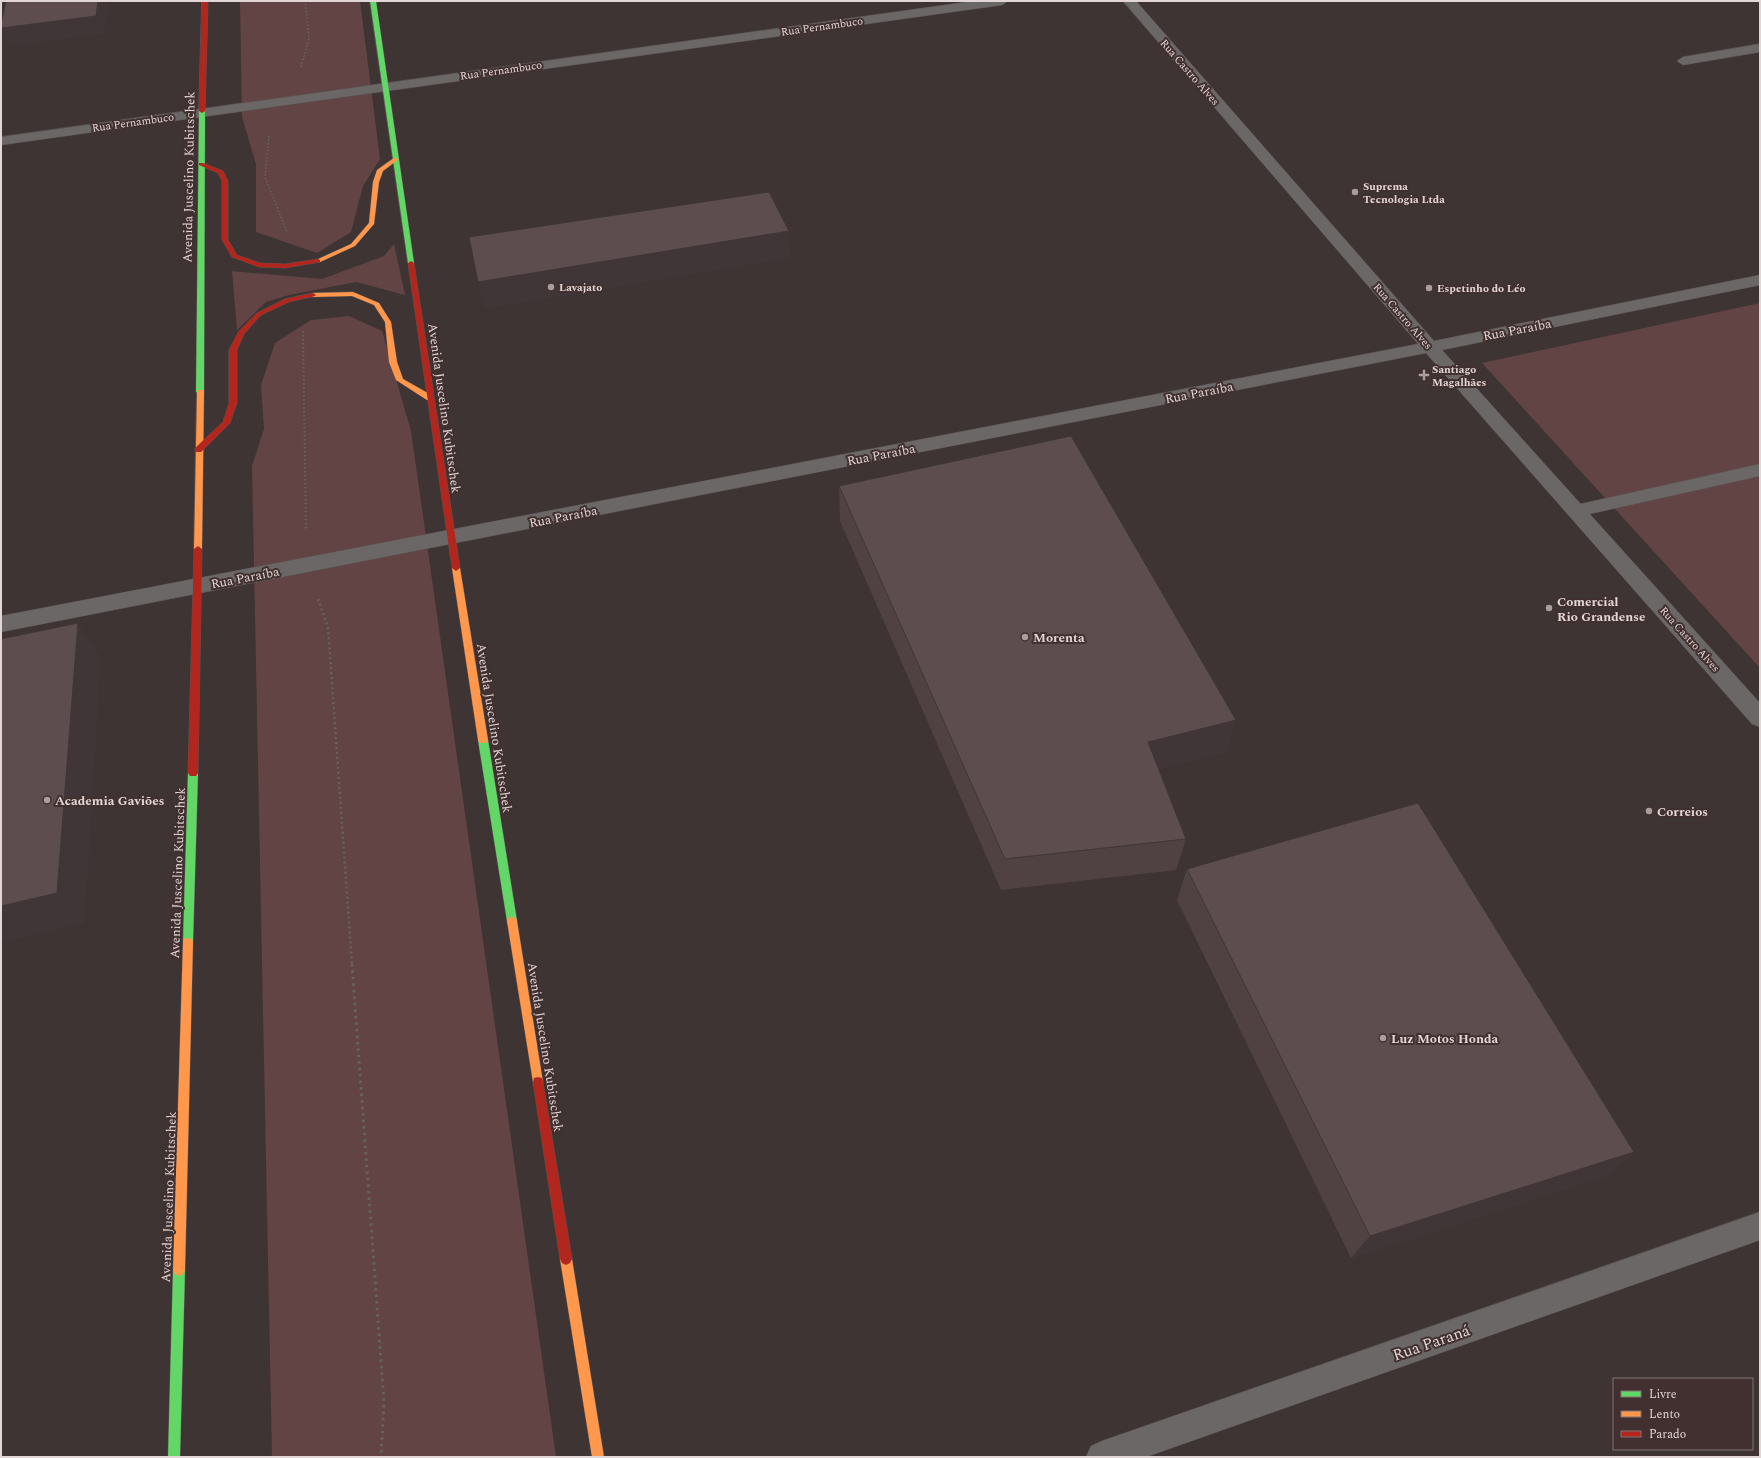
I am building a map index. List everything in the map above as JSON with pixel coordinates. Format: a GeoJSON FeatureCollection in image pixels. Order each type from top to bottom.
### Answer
{"type":"FeatureCollection","features":[{"type":"Feature","properties":{"kind":"main road","name":"Avenida Juscelino Kubitschek"},"geometry":{"type":"LineString","coordinates":[[174,1457],[198,586],[201,164],[205,1]]}},
{"type":"Feature","properties":{"kind":"main road","name":"Avenida Juscelino Kubitschek"},"geometry":{"type":"LineString","coordinates":[[373,1],[451,538],[598,1457]]}},
{"type":"Feature","properties":{"kind":"main road"},"geometry":{"type":"LineString","coordinates":[[201,164],[221,172],[225,181],[225,240],[234,256],[259,265],[285,266],[319,261],[353,245],[372,223],[376,182],[380,170],[396,159]]}},
{"type":"Feature","properties":{"kind":"main road"},"geometry":{"type":"LineString","coordinates":[[198,450],[226,423],[233,403],[233,350],[241,333],[259,314],[287,300],[321,294],[353,294],[376,304],[388,322],[393,362],[400,380],[430,398]]}},
{"type":"Feature","properties":{"kind":"street","name":"Rua Pernambuco"},"geometry":{"type":"LineString","coordinates":[[1,141],[1002,1]]}},
{"type":"Feature","properties":{"kind":"street","name":"Rua Castro Alves"},"geometry":{"type":"LineString","coordinates":[[1129,1],[1430,347],[1760,718]]}},
{"type":"Feature","properties":{"kind":"street","name":"Rua Paraíba"},"geometry":{"type":"LineString","coordinates":[[1,624],[451,538],[1430,347],[1760,280]]}},
{"type":"Feature","properties":{"kind":"street","name":"Rua Paraná"},"geometry":{"type":"LineString","coordinates":[[1102,1457],[1760,1226]]}},
{"type":"Feature","properties":{"kind":"lane"},"geometry":{"type":"LineString","coordinates":[[1683,61],[1760,48]]}},
{"type":"Feature","properties":{"kind":"lane"},"geometry":{"type":"LineString","coordinates":[[1576,511],[1760,470]]}},
{"type":"Feature","properties":{"kind":"path"},"geometry":{"type":"LineString","coordinates":[[300,264],[265,177],[269,133],[277,102],[302,65],[309,39],[305,1]]}},
{"type":"Feature","properties":{"kind":"path"},"geometry":{"type":"LineString","coordinates":[[302,297],[306,565],[328,627],[384,1402],[381,1457]]}},
{"type":"Feature","properties":{"kind":"shaded area"},"geometry":{"type":"Polygon","coordinates":[[[240,1],[360,1],[380,159],[363,186],[351,232],[317,253],[256,232],[256,164],[242,117],[240,1]]]}},
{"type":"Feature","properties":{"kind":"shaded area"},"geometry":{"type":"Polygon","coordinates":[[[394,244],[405,295],[356,282],[289,295],[266,302],[237,330],[232,271],[322,279],[384,256],[394,244]]]}},
{"type":"Feature","properties":{"kind":"shaded area"},"geometry":{"type":"Polygon","coordinates":[[[1760,303],[1760,668],[1482,363],[1760,303]]]}},
{"type":"Feature","properties":{"kind":"shaded area"},"geometry":{"type":"Polygon","coordinates":[[[349,316],[382,331],[411,431],[556,1457],[272,1457],[252,466],[264,429],[261,385],[275,343],[311,320],[349,316]]]}},
{"type":"Feature","properties":{"kind":"building"},"geometry":{"type":"Polygon","coordinates":[[[6,1],[98,1],[96,16],[1,28],[6,1]]]}},
{"type":"Feature","properties":{"kind":"building"},"geometry":{"type":"Polygon","coordinates":[[[769,192],[789,231],[478,282],[469,237],[769,192]]]}},
{"type":"Feature","properties":{"kind":"building","name":"Morenta"},"geometry":{"type":"Polygon","coordinates":[[[1071,436],[1236,720],[1148,742],[1186,839],[1005,859],[839,486],[1071,436]]]}},
{"type":"Feature","properties":{"kind":"building","name":"Academia Gaviões"},"geometry":{"type":"Polygon","coordinates":[[[78,623],[57,893],[1,906],[1,639],[78,623]]]}},
{"type":"Feature","properties":{"kind":"building","name":"Luz Motos Honda"},"geometry":{"type":"Polygon","coordinates":[[[1418,803],[1634,1152],[1370,1236],[1187,869],[1418,803]]]}},
{"type":"Feature","properties":{"kind":"traffic: fast"},"geometry":{"type":"LineString","coordinates":[[373,1],[411,263]]}},
{"type":"Feature","properties":{"kind":"traffic: fast"},"geometry":{"type":"LineString","coordinates":[[200,392],[202,111]]}},
{"type":"Feature","properties":{"kind":"traffic: fast"},"geometry":{"type":"LineString","coordinates":[[483,740],[512,921]]}},
{"type":"Feature","properties":{"kind":"traffic: fast"},"geometry":{"type":"LineString","coordinates":[[188,942],[193,773]]}},
{"type":"Feature","properties":{"kind":"traffic: fast"},"geometry":{"type":"LineString","coordinates":[[174,1457],[179,1270]]}},
{"type":"Feature","properties":{"kind":"traffic: slow"},"geometry":{"type":"LineString","coordinates":[[318,261],[353,245],[372,223],[376,182],[380,170],[396,159]]}},
{"type":"Feature","properties":{"kind":"traffic: slow"},"geometry":{"type":"LineString","coordinates":[[313,295],[353,294],[377,304],[388,322],[393,362],[400,380],[430,398]]}},
{"type":"Feature","properties":{"kind":"traffic: slow"},"geometry":{"type":"LineString","coordinates":[[198,549],[200,392]]}},
{"type":"Feature","properties":{"kind":"traffic: slow"},"geometry":{"type":"LineString","coordinates":[[456,568],[483,740]]}},
{"type":"Feature","properties":{"kind":"traffic: slow"},"geometry":{"type":"LineString","coordinates":[[512,921],[538,1082]]}},
{"type":"Feature","properties":{"kind":"traffic: slow"},"geometry":{"type":"LineString","coordinates":[[179,1270],[188,942]]}},
{"type":"Feature","properties":{"kind":"traffic: slow"},"geometry":{"type":"LineString","coordinates":[[566,1259],[598,1457]]}},
{"type":"Feature","properties":{"kind":"traffic: jam"},"geometry":{"type":"LineString","coordinates":[[202,111],[205,1]]}},
{"type":"Feature","properties":{"kind":"traffic: jam"},"geometry":{"type":"LineString","coordinates":[[201,164],[221,172],[225,181],[225,240],[234,256],[259,265],[285,266],[318,261]]}},
{"type":"Feature","properties":{"kind":"traffic: jam"},"geometry":{"type":"LineString","coordinates":[[411,263],[456,568]]}},
{"type":"Feature","properties":{"kind":"traffic: jam"},"geometry":{"type":"LineString","coordinates":[[198,450],[226,423],[233,403],[233,350],[241,333],[259,314],[287,300],[313,295]]}},
{"type":"Feature","properties":{"kind":"traffic: jam"},"geometry":{"type":"LineString","coordinates":[[193,773],[198,549]]}},
{"type":"Feature","properties":{"kind":"traffic: jam"},"geometry":{"type":"LineString","coordinates":[[538,1082],[566,1259]]}},
{"type":"Feature","properties":{"kind":"place","name":"Suprema Tecnologia Ltda"},"geometry":{"type":"Point","coordinates":[1355,192]}},
{"type":"Feature","properties":{"kind":"place","name":"Lavajato"},"geometry":{"type":"Point","coordinates":[551,287]}},
{"type":"Feature","properties":{"kind":"place","name":"Espetinho do Léo"},"geometry":{"type":"Point","coordinates":[1429,288]}},
{"type":"Feature","properties":{"kind":"place","name":"Santiago Magalhães"},"geometry":{"type":"Point","coordinates":[1424,375]}},
{"type":"Feature","properties":{"kind":"place","name":"Comercial Rio Grandense"},"geometry":{"type":"Point","coordinates":[1549,608]}},
{"type":"Feature","properties":{"kind":"place","name":"Morenta"},"geometry":{"type":"Point","coordinates":[1025,637]}},
{"type":"Feature","properties":{"kind":"place","name":"Academia Gaviões"},"geometry":{"type":"Point","coordinates":[47,800]}},
{"type":"Feature","properties":{"kind":"place","name":"Correios"},"geometry":{"type":"Point","coordinates":[1649,811]}},
{"type":"Feature","properties":{"kind":"place","name":"Luz Motos Honda"},"geometry":{"type":"Point","coordinates":[1383,1038]}}]}
